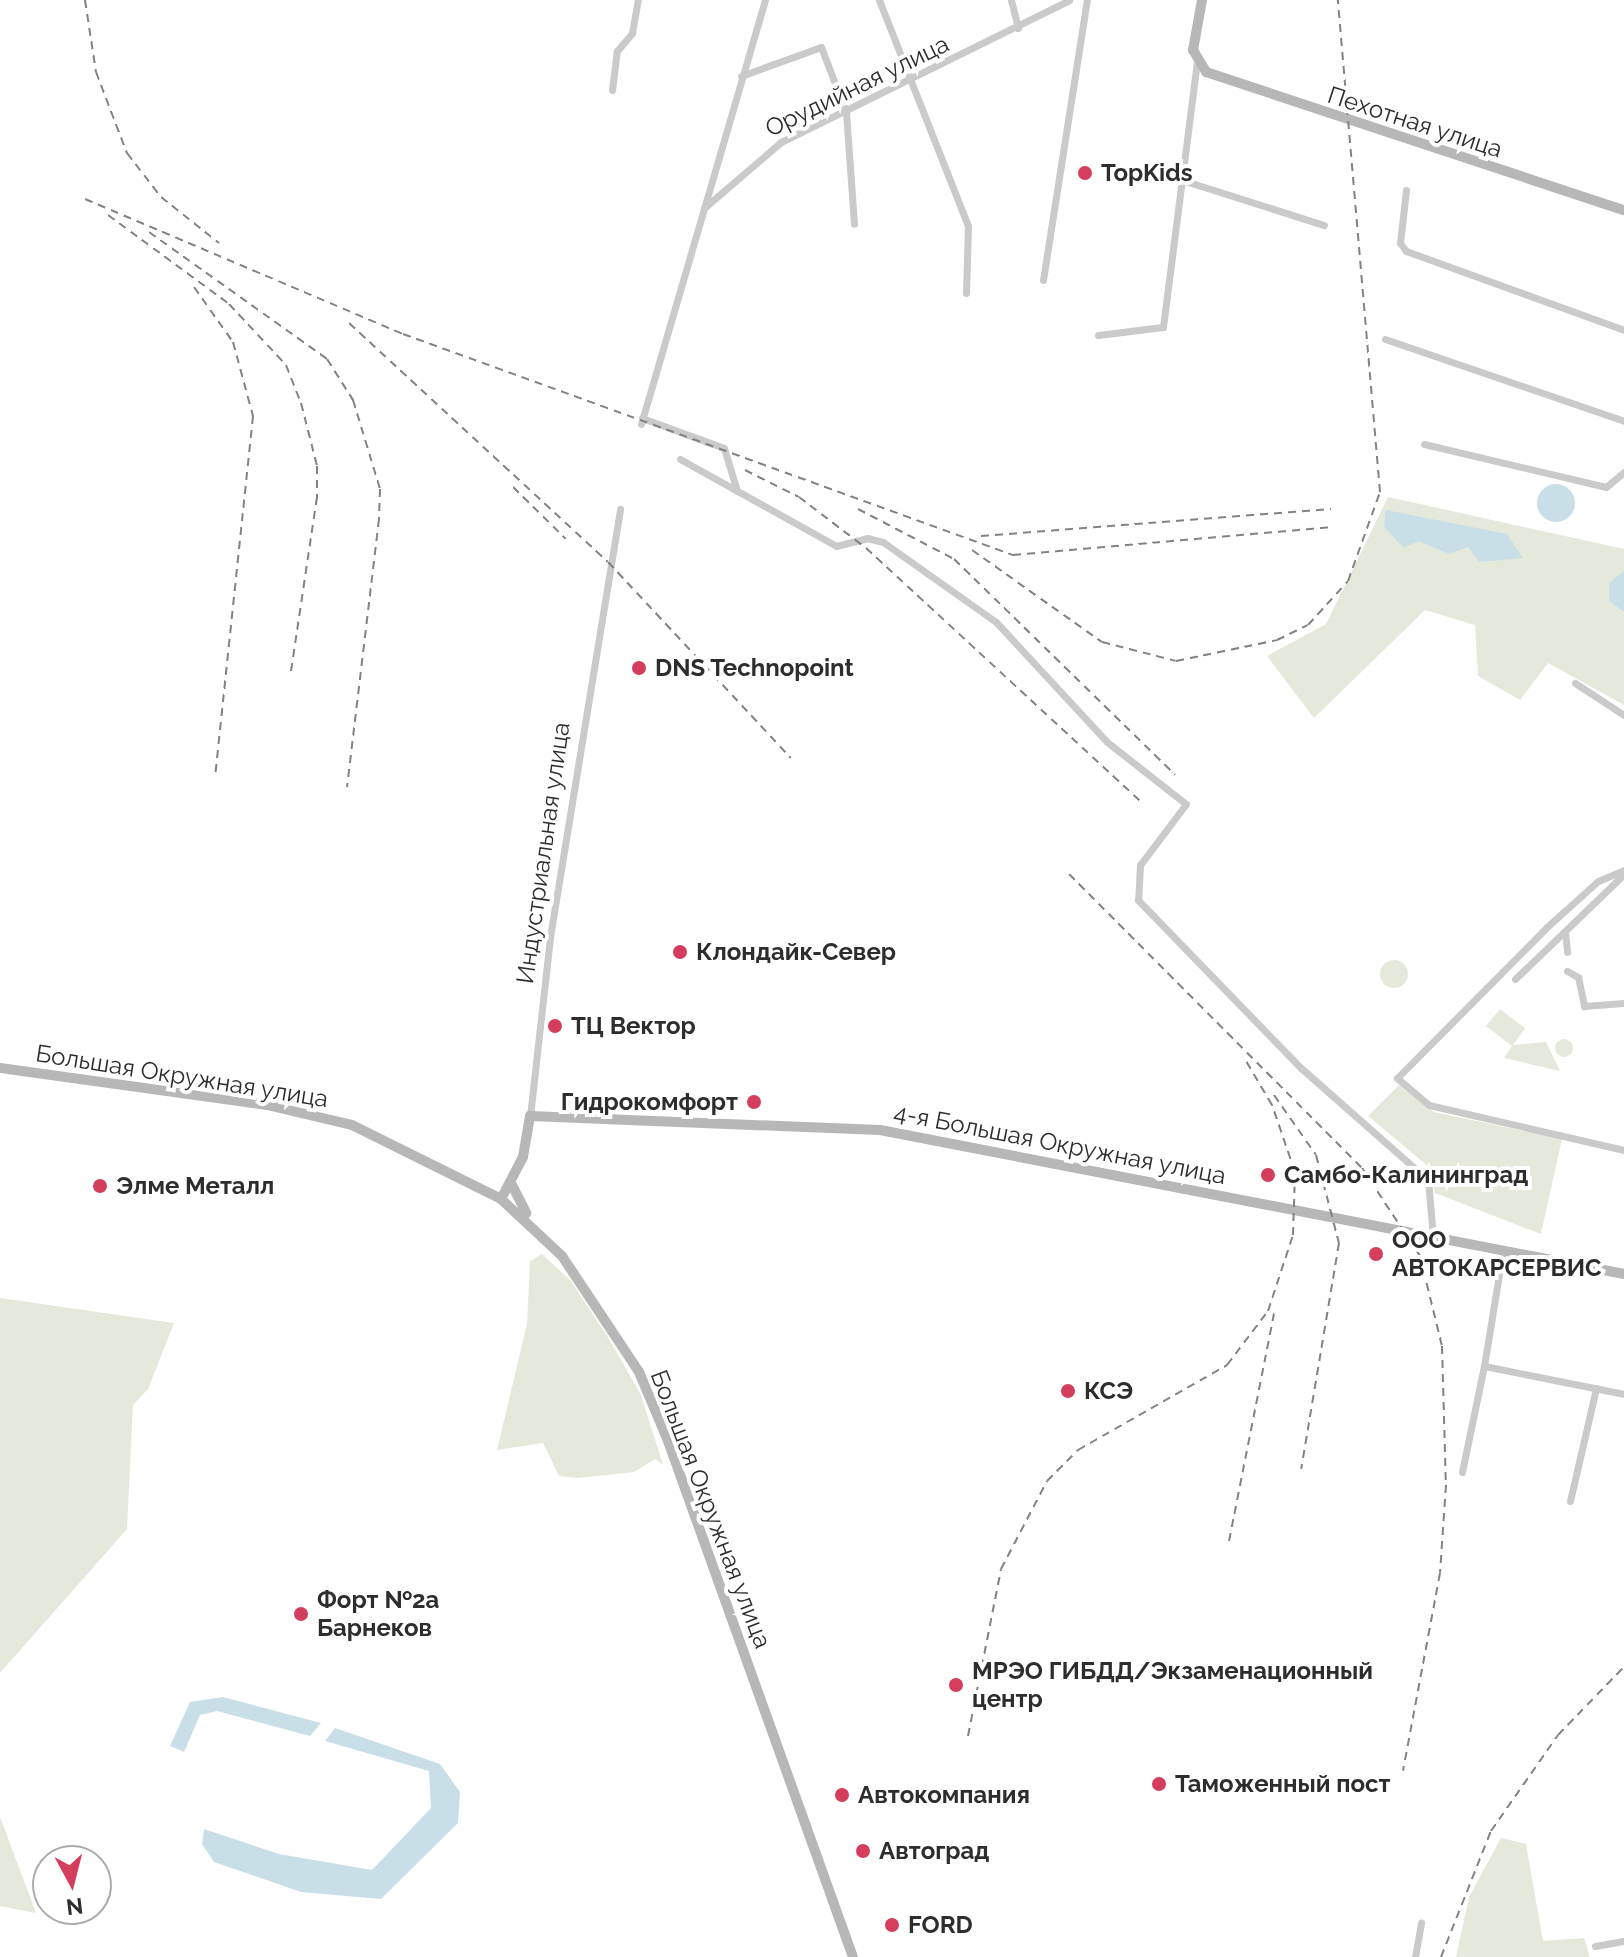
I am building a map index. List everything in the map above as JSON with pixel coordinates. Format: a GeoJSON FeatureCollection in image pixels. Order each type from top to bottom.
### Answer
{"type":"FeatureCollection","features":[{"type":"Feature","properties":{"kind":"street"},"geometry":{"type":"LineString","coordinates":[[612,90],[617,51],[632,33],[638,0]]}},
{"type":"Feature","properties":{"kind":"street"},"geometry":{"type":"LineString","coordinates":[[703,209],[765,0]]}},
{"type":"Feature","properties":{"kind":"street"},"geometry":{"type":"LineString","coordinates":[[879,0],[968,226],[966,293]]}},
{"type":"Feature","properties":{"kind":"street"},"geometry":{"type":"LineString","coordinates":[[1011,0],[1018,28]]}},
{"type":"Feature","properties":{"kind":"street","name":"Орудийная улица"},"geometry":{"type":"LineString","coordinates":[[737,491],[724,448],[642,421],[703,209],[755,159],[1069,0]]}},
{"type":"Feature","properties":{"kind":"street"},"geometry":{"type":"LineString","coordinates":[[1043,280],[1087,0]]}},
{"type":"Feature","properties":{"kind":"street"},"geometry":{"type":"LineString","coordinates":[[1098,335],[1163,327],[1197,63],[1202,0]]}},
{"type":"Feature","properties":{"kind":"street"},"geometry":{"type":"LineString","coordinates":[[741,76],[817,44],[846,112],[854,224]]}},
{"type":"Feature","properties":{"kind":"street","name":"Пехотная улица"},"geometry":{"type":"LineString","coordinates":[[1197,63],[1350,122],[1624,210]]}},
{"type":"Feature","properties":{"kind":"street"},"geometry":{"type":"LineString","coordinates":[[1182,180],[1324,225]]}},
{"type":"Feature","properties":{"kind":"street"},"geometry":{"type":"LineString","coordinates":[[1406,190],[1400,243],[1406,251],[1624,330]]}},
{"type":"Feature","properties":{"kind":"street"},"geometry":{"type":"LineString","coordinates":[[1385,339],[1624,421]]}},
{"type":"Feature","properties":{"kind":"street"},"geometry":{"type":"LineString","coordinates":[[1424,444],[1606,487],[1624,472]]}},
{"type":"Feature","properties":{"kind":"street"},"geometry":{"type":"LineString","coordinates":[[680,459],[836,546],[867,538],[883,542],[996,622],[1107,742],[1186,804],[1140,865],[1138,900],[1278,1046],[1428,1180],[1433,1237]]}},
{"type":"Feature","properties":{"kind":"street","name":"Индустриальная улица"},"geometry":{"type":"LineString","coordinates":[[501,1199],[511,1183],[530,1116],[554,909],[620,509]]}},
{"type":"Feature","properties":{"kind":"street"},"geometry":{"type":"LineString","coordinates":[[1575,683],[1624,715]]}},
{"type":"Feature","properties":{"kind":"street"},"geometry":{"type":"LineString","coordinates":[[1515,979],[1624,872]]}},
{"type":"Feature","properties":{"kind":"street"},"geometry":{"type":"LineString","coordinates":[[1624,872],[1598,881],[1547,927],[1397,1078],[1429,1105],[1624,1150]]}},
{"type":"Feature","properties":{"kind":"street"},"geometry":{"type":"LineString","coordinates":[[1565,932],[1567,952]]}},
{"type":"Feature","properties":{"kind":"street"},"geometry":{"type":"LineString","coordinates":[[1567,971],[1578,977],[1584,1006],[1624,1003]]}},
{"type":"Feature","properties":{"kind":"street","name":"Большая Окружная улица"},"geometry":{"type":"LineString","coordinates":[[0,1068],[315,1114],[386,1138],[501,1199],[532,1225],[600,1307],[639,1372],[853,1957]]}},
{"type":"Feature","properties":{"kind":"street","name":"4-я Большая Окружная улица"},"geometry":{"type":"LineString","coordinates":[[530,1116],[880,1130],[1624,1274]]}},
{"type":"Feature","properties":{"kind":"street"},"geometry":{"type":"LineString","coordinates":[[511,1183],[532,1225]]}},
{"type":"Feature","properties":{"kind":"street"},"geometry":{"type":"LineString","coordinates":[[1462,1472],[1503,1250]]}},
{"type":"Feature","properties":{"kind":"street"},"geometry":{"type":"LineString","coordinates":[[1484,1366],[1624,1394]]}},
{"type":"Feature","properties":{"kind":"street"},"geometry":{"type":"LineString","coordinates":[[1570,1501],[1596,1388]]}},
{"type":"Feature","properties":{"kind":"street"},"geometry":{"type":"LineString","coordinates":[[1415,1957],[1421,1923]]}},
{"type":"Feature","properties":{"kind":"street"},"geometry":{"type":"LineString","coordinates":[[1595,1946],[1624,1941]]}},
{"type":"Feature","properties":{"kind":"shaded area"},"geometry":{"type":"Polygon","coordinates":[[[1388,497],[1624,549],[1624,705],[1548,663],[1520,700],[1478,676],[1475,625],[1425,610],[1314,718],[1267,656],[1326,624],[1388,497]]]}},
{"type":"Feature","properties":{"kind":"shaded area"},"geometry":{"type":"Polygon","coordinates":[[[1394,960],[1404,964],[1408,974],[1404,984],[1394,988],[1384,984],[1380,974],[1384,964],[1394,960]]]}},
{"type":"Feature","properties":{"kind":"shaded area"},"geometry":{"type":"Polygon","coordinates":[[[1500,1009],[1525,1028],[1513,1045],[1546,1042],[1560,1071],[1504,1058],[1512,1046],[1486,1026],[1500,1009]]]}},
{"type":"Feature","properties":{"kind":"shaded area"},"geometry":{"type":"Polygon","coordinates":[[[1560,1039],[1568,1039],[1573,1048],[1571,1055],[1560,1057],[1555,1052],[1555,1044],[1560,1039]]]}},
{"type":"Feature","properties":{"kind":"shaded area"},"geometry":{"type":"Polygon","coordinates":[[[1399,1085],[1434,1112],[1562,1139],[1541,1234],[1435,1193],[1429,1167],[1368,1116],[1399,1085]]]}},
{"type":"Feature","properties":{"kind":"shaded area"},"geometry":{"type":"Polygon","coordinates":[[[542,1254],[571,1281],[609,1339],[641,1395],[663,1465],[655,1459],[634,1472],[578,1478],[559,1476],[543,1443],[497,1450],[527,1324],[530,1261],[542,1254]]]}},
{"type":"Feature","properties":{"kind":"shaded area"},"geometry":{"type":"Polygon","coordinates":[[[0,1298],[174,1323],[148,1389],[133,1405],[127,1529],[0,1673],[0,1298]]]}},
{"type":"Feature","properties":{"kind":"shaded area"},"geometry":{"type":"Polygon","coordinates":[[[0,1817],[32,1902],[32,1912],[0,1906],[0,1817]]]}},
{"type":"Feature","properties":{"kind":"shaded area"},"geometry":{"type":"Polygon","coordinates":[[[1501,1838],[1526,1844],[1543,1941],[1584,1938],[1590,1957],[1456,1957],[1469,1897],[1501,1838]]]}},
{"type":"Feature","properties":{"kind":"water"},"geometry":{"type":"Polygon","coordinates":[[[1556,484],[1569,490],[1575,503],[1569,516],[1556,522],[1543,516],[1537,503],[1543,490],[1556,484]]]}},
{"type":"Feature","properties":{"kind":"water"},"geometry":{"type":"Polygon","coordinates":[[[1386,510],[1507,534],[1523,558],[1479,562],[1468,547],[1449,554],[1419,541],[1404,548],[1384,527],[1386,510]]]}},
{"type":"Feature","properties":{"kind":"water"},"geometry":{"type":"Polygon","coordinates":[[[1624,571],[1624,612],[1609,601],[1609,583],[1624,571]]]}},
{"type":"Feature","properties":{"kind":"water"},"geometry":{"type":"Polygon","coordinates":[[[223,1697],[321,1723],[310,1736],[217,1711],[200,1715],[184,1752],[170,1746],[190,1702],[223,1697]]]}},
{"type":"Feature","properties":{"kind":"water"},"geometry":{"type":"Polygon","coordinates":[[[335,1728],[440,1764],[460,1792],[458,1823],[381,1899],[301,1892],[214,1862],[202,1844],[204,1829],[279,1854],[372,1870],[431,1808],[429,1771],[325,1741],[335,1728]]]}},
{"type":"Feature","properties":{"kind":"railway"},"geometry":{"type":"LineString","coordinates":[[85,0],[96,72],[127,153],[161,197],[219,243]]}},
{"type":"Feature","properties":{"kind":"railway"},"geometry":{"type":"LineString","coordinates":[[972,550],[1102,642],[1176,661],[1277,640],[1308,625],[1348,581],[1380,492],[1338,0]]}},
{"type":"Feature","properties":{"kind":"railway"},"geometry":{"type":"LineString","coordinates":[[85,199],[403,334],[1013,555],[1333,527]]}},
{"type":"Feature","properties":{"kind":"railway"},"geometry":{"type":"LineString","coordinates":[[108,215],[229,304],[286,365],[301,403],[317,466],[317,497],[291,672]]}},
{"type":"Feature","properties":{"kind":"railway"},"geometry":{"type":"LineString","coordinates":[[149,232],[327,359],[353,400],[380,489],[347,787]]}},
{"type":"Feature","properties":{"kind":"railway"},"geometry":{"type":"LineString","coordinates":[[194,287],[233,342],[253,416],[215,777]]}},
{"type":"Feature","properties":{"kind":"railway"},"geometry":{"type":"LineString","coordinates":[[349,323],[608,562],[791,758]]}},
{"type":"Feature","properties":{"kind":"railway"},"geometry":{"type":"LineString","coordinates":[[745,470],[799,497],[866,548],[1142,803]]}},
{"type":"Feature","properties":{"kind":"railway"},"geometry":{"type":"LineString","coordinates":[[513,487],[566,539]]}},
{"type":"Feature","properties":{"kind":"railway"},"geometry":{"type":"LineString","coordinates":[[858,509],[954,559],[1175,775]]}},
{"type":"Feature","properties":{"kind":"railway"},"geometry":{"type":"LineString","coordinates":[[981,536],[1331,509]]}},
{"type":"Feature","properties":{"kind":"railway"},"geometry":{"type":"LineString","coordinates":[[1069,874],[1362,1168],[1420,1256],[1442,1346],[1446,1485],[1440,1573],[1403,1771]]}},
{"type":"Feature","properties":{"kind":"railway"},"geometry":{"type":"LineString","coordinates":[[968,1736],[1001,1569],[1047,1481],[1078,1450],[1227,1365],[1268,1311],[1293,1235],[1295,1172],[1272,1105],[1246,1061]]}},
{"type":"Feature","properties":{"kind":"railway"},"geometry":{"type":"LineString","coordinates":[[1274,1095],[1316,1155],[1339,1243],[1301,1469]]}},
{"type":"Feature","properties":{"kind":"railway"},"geometry":{"type":"LineString","coordinates":[[1229,1541],[1275,1308]]}},
{"type":"Feature","properties":{"kind":"railway"},"geometry":{"type":"LineString","coordinates":[[1441,1957],[1491,1831],[1558,1735],[1624,1667]]}},
{"type":"Feature","properties":{"kind":"place","name":"TopKids"},"geometry":{"type":"Point","coordinates":[1085,173]}},
{"type":"Feature","properties":{"kind":"place","name":"DNS Technopoint"},"geometry":{"type":"Point","coordinates":[639,668]}},
{"type":"Feature","properties":{"kind":"place","name":"Клондайк-Север"},"geometry":{"type":"Point","coordinates":[680,952]}},
{"type":"Feature","properties":{"kind":"place","name":"ТЦ Вектор"},"geometry":{"type":"Point","coordinates":[555,1026]}},
{"type":"Feature","properties":{"kind":"place","name":"Гидрокомфорт"},"geometry":{"type":"Point","coordinates":[754,1102]}},
{"type":"Feature","properties":{"kind":"place","name":"Самбо-Калининград"},"geometry":{"type":"Point","coordinates":[1268,1175]}},
{"type":"Feature","properties":{"kind":"place","name":"Элме Металл"},"geometry":{"type":"Point","coordinates":[100,1186]}},
{"type":"Feature","properties":{"kind":"place","name":"ООО АВТОКАРСЕРВИС"},"geometry":{"type":"Point","coordinates":[1376,1254]}},
{"type":"Feature","properties":{"kind":"place","name":"КСЭ"},"geometry":{"type":"Point","coordinates":[1068,1391]}},
{"type":"Feature","properties":{"kind":"place","name":"Форт №2а Барнеков"},"geometry":{"type":"Point","coordinates":[301,1614]}},
{"type":"Feature","properties":{"kind":"place","name":"МРЭО ГИБДД/Экзаменационный центр"},"geometry":{"type":"Point","coordinates":[956,1685]}},
{"type":"Feature","properties":{"kind":"place","name":"Таможенный пост"},"geometry":{"type":"Point","coordinates":[1159,1784]}},
{"type":"Feature","properties":{"kind":"place","name":"Автокомпания"},"geometry":{"type":"Point","coordinates":[842,1795]}},
{"type":"Feature","properties":{"kind":"place","name":"Автоград"},"geometry":{"type":"Point","coordinates":[863,1851]}},
{"type":"Feature","properties":{"kind":"place","name":"FORD"},"geometry":{"type":"Point","coordinates":[892,1925]}}]}
